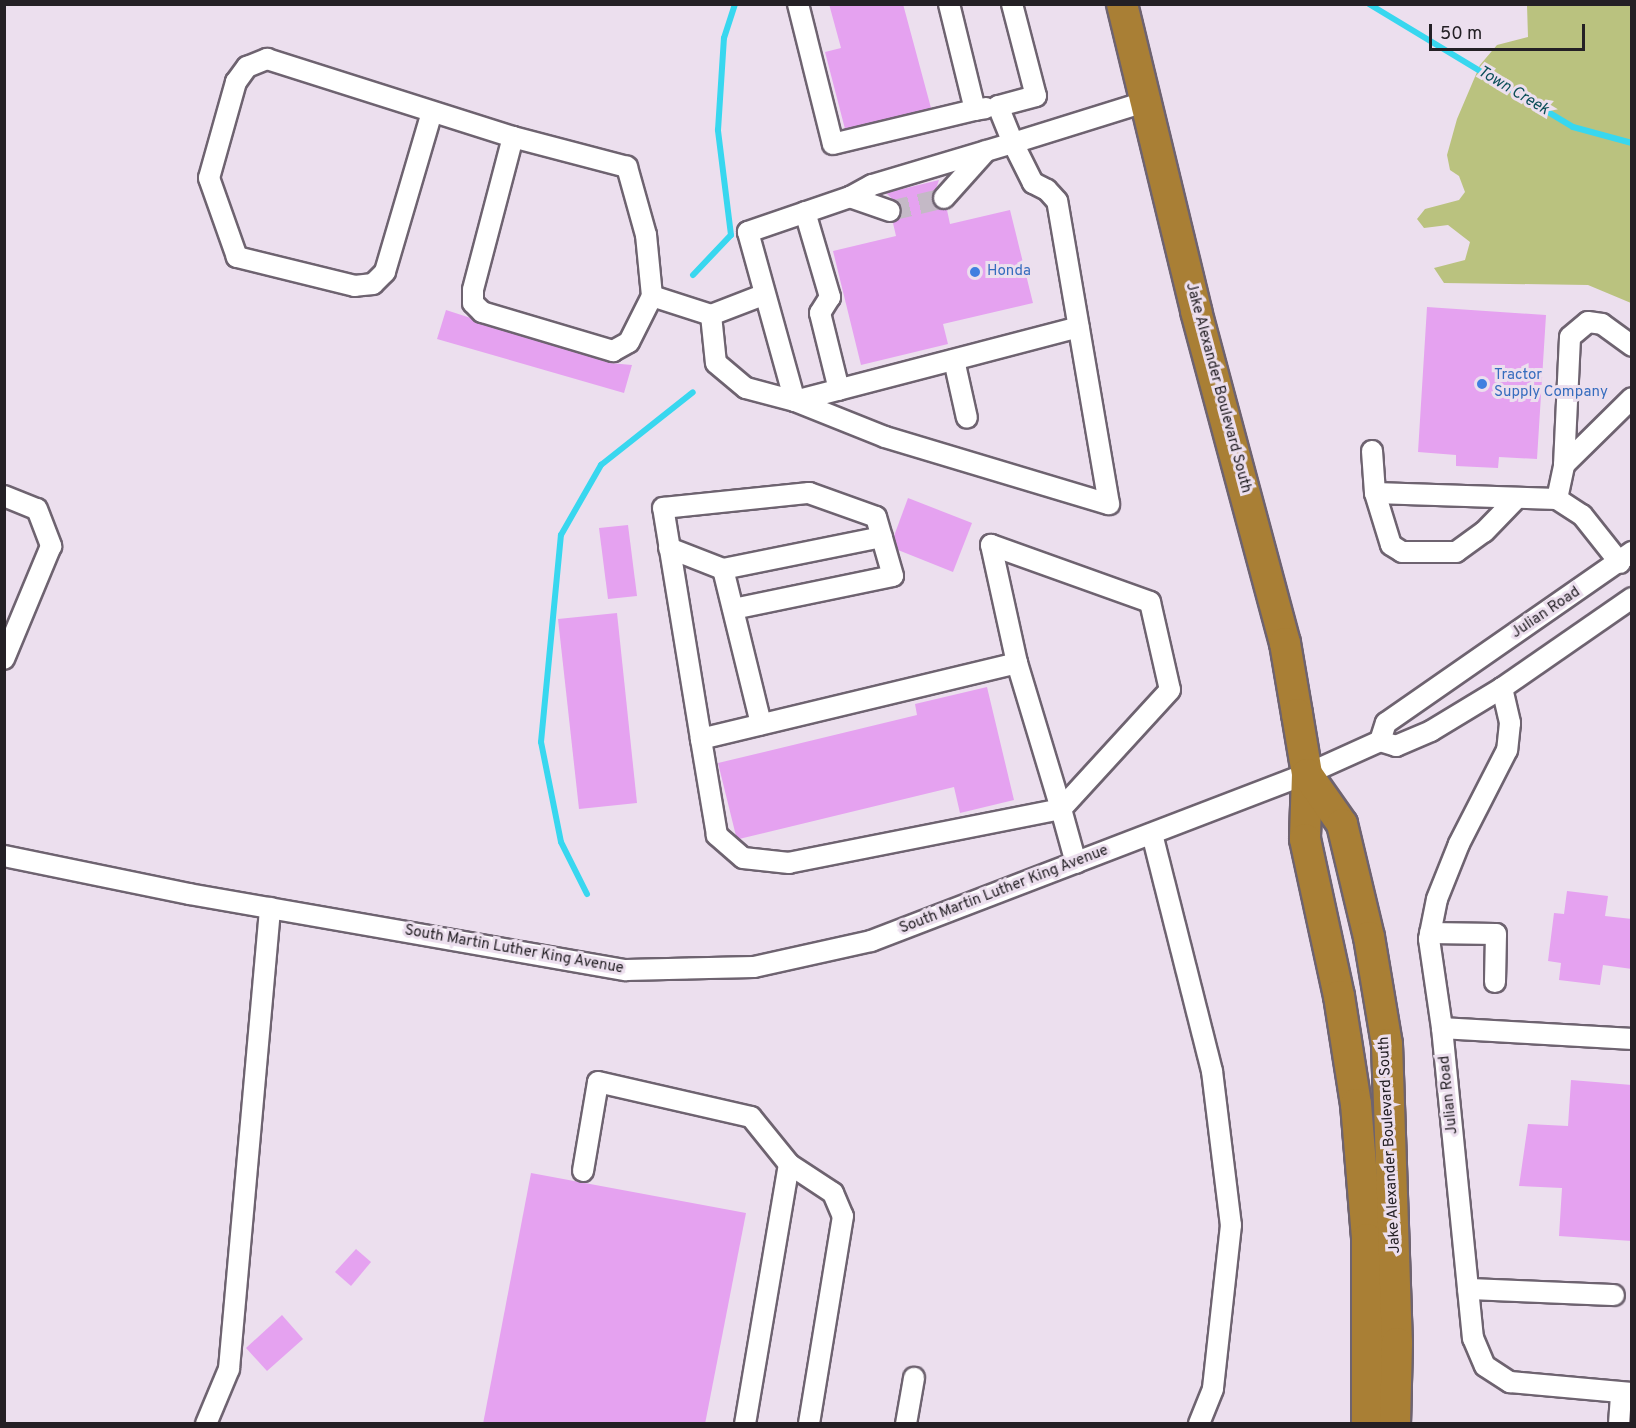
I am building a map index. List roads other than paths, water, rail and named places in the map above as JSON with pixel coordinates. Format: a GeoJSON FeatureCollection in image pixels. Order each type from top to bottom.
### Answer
{"type":"FeatureCollection","features":[{"type":"Feature","properties":{"kind":"highway","name":"Jake Alexander Boulevard South"},"geometry":{"type":"LineString","coordinates":[[1122,4],[1145,102],[1285,643],[1306,774],[1305,839],[1339,996],[1356,1104],[1367,1239],[1367,1424]]}},
{"type":"Feature","properties":{"kind":"highway","name":"Jake Alexander Boulevard South"},"geometry":{"type":"LineString","coordinates":[[1306,774],[1342,824],[1369,937],[1387,1044],[1397,1343],[1395,1424]]}},
{"type":"Feature","properties":{"kind":"street"},"geometry":{"type":"LineString","coordinates":[[798,4],[833,144],[1036,96],[1012,4]]}},
{"type":"Feature","properties":{"kind":"street"},"geometry":{"type":"LineString","coordinates":[[949,4],[975,110]]}},
{"type":"Feature","properties":{"kind":"street"},"geometry":{"type":"LineString","coordinates":[[432,112],[385,272],[373,284],[355,286],[237,257],[209,178],[236,82],[247,68],[267,59],[513,137],[627,167],[646,235],[652,296],[629,342],[613,351],[482,312],[473,303],[472,290],[513,137]]}},
{"type":"Feature","properties":{"kind":"street"},"geometry":{"type":"LineString","coordinates":[[795,401],[763,295],[748,232],[850,197],[872,185],[1145,102]]}},
{"type":"Feature","properties":{"kind":"street"},"geometry":{"type":"LineString","coordinates":[[711,315],[716,363],[746,388],[795,401],[885,437],[1109,504],[1057,201],[1047,190],[1033,183],[998,106]]}},
{"type":"Feature","properties":{"kind":"street"},"geometry":{"type":"LineString","coordinates":[[944,198],[986,151]]}},
{"type":"Feature","properties":{"kind":"street"},"geometry":{"type":"LineString","coordinates":[[850,197],[890,211]]}},
{"type":"Feature","properties":{"kind":"street"},"geometry":{"type":"LineString","coordinates":[[806,212],[830,297],[820,313],[839,390]]}},
{"type":"Feature","properties":{"kind":"street"},"geometry":{"type":"LineString","coordinates":[[652,296],[711,315],[763,295]]}},
{"type":"Feature","properties":{"kind":"street"},"geometry":{"type":"LineString","coordinates":[[1557,499],[1564,465],[1570,337],[1588,322],[1602,324],[1632,346]]}},
{"type":"Feature","properties":{"kind":"street"},"geometry":{"type":"LineString","coordinates":[[795,401],[1079,327]]}},
{"type":"Feature","properties":{"kind":"street"},"geometry":{"type":"LineString","coordinates":[[954,360],[967,418]]}},
{"type":"Feature","properties":{"kind":"street"},"geometry":{"type":"LineString","coordinates":[[1564,465],[1632,399]]}},
{"type":"Feature","properties":{"kind":"street"},"geometry":{"type":"LineString","coordinates":[[1372,451],[1375,493],[1391,545],[1402,552],[1456,552],[1484,532],[1514,501]]}},
{"type":"Feature","properties":{"kind":"street"},"geometry":{"type":"LineString","coordinates":[[733,609],[893,576],[876,517],[809,493],[663,508],[717,835],[743,858],[789,863],[1061,809],[1170,690],[1150,602],[991,545],[1017,663],[1061,809],[1076,863]]}},
{"type":"Feature","properties":{"kind":"street"},"geometry":{"type":"LineString","coordinates":[[1375,493],[1514,501],[1557,499],[1582,515],[1626,558]]}},
{"type":"Feature","properties":{"kind":"street"},"geometry":{"type":"LineString","coordinates":[[4,496],[37,509],[51,546],[4,659]]}},
{"type":"Feature","properties":{"kind":"street"},"geometry":{"type":"LineString","coordinates":[[669,548],[723,569],[882,537]]}},
{"type":"Feature","properties":{"kind":"street","name":"Julian Road"},"geometry":{"type":"LineString","coordinates":[[1380,741],[1386,723],[1626,558]]}},
{"type":"Feature","properties":{"kind":"street"},"geometry":{"type":"LineString","coordinates":[[723,569],[761,724]]}},
{"type":"Feature","properties":{"kind":"street"},"geometry":{"type":"LineString","coordinates":[[1199,1424],[1213,1389],[1230,1225],[1212,1071],[1152,834],[1306,774],[1380,741],[1396,746],[1431,731],[1502,688],[1632,598]]}},
{"type":"Feature","properties":{"kind":"street"},"geometry":{"type":"LineString","coordinates":[[701,739],[1017,663]]}},
{"type":"Feature","properties":{"kind":"street","name":"Julian Road"},"geometry":{"type":"LineString","coordinates":[[1502,688],[1510,723],[1506,750],[1459,844],[1437,899],[1430,933],[1442,1028],[1473,1338],[1485,1366],[1509,1382],[1626,1393]]}},
{"type":"Feature","properties":{"kind":"street","name":"South Martin Luther King Avenue"},"geometry":{"type":"LineString","coordinates":[[4,856],[270,908],[626,970],[754,967],[871,941],[1152,834]]}},
{"type":"Feature","properties":{"kind":"street"},"geometry":{"type":"LineString","coordinates":[[206,1424],[229,1369],[270,908]]}},
{"type":"Feature","properties":{"kind":"street"},"geometry":{"type":"LineString","coordinates":[[1430,933],[1496,934],[1496,982]]}},
{"type":"Feature","properties":{"kind":"street"},"geometry":{"type":"LineString","coordinates":[[1442,1028],[1632,1039]]}},
{"type":"Feature","properties":{"kind":"street"},"geometry":{"type":"LineString","coordinates":[[583,1172],[598,1082],[751,1117],[789,1164],[833,1193],[843,1216],[809,1424]]}},
{"type":"Feature","properties":{"kind":"street"},"geometry":{"type":"LineString","coordinates":[[745,1424],[789,1164]]}},
{"type":"Feature","properties":{"kind":"street"},"geometry":{"type":"LineString","coordinates":[[1468,1289],[1614,1295]]}},
{"type":"Feature","properties":{"kind":"street"},"geometry":{"type":"LineString","coordinates":[[906,1424],[915,1378]]}},
{"type":"Feature","properties":{"kind":"street"},"geometry":{"type":"LineString","coordinates":[[1619,1424],[1626,1393]]}},
{"type":"Feature","properties":{"kind":"waterway"},"geometry":{"type":"LineString","coordinates":[[693,275],[731,235],[718,130],[724,38],[735,4]]}},
{"type":"Feature","properties":{"kind":"waterway","name":"Town Creek"},"geometry":{"type":"LineString","coordinates":[[1369,4],[1573,127],[1632,143]]}},
{"type":"Feature","properties":{"kind":"waterway"},"geometry":{"type":"LineString","coordinates":[[587,894],[561,842],[541,742],[561,535],[601,465],[693,392]]}},
{"type":"Feature","properties":{"kind":"tunnel"},"geometry":{"type":"LineString","coordinates":[[890,211],[944,198]]}},
{"type":"Feature","properties":{"kind":"place","name":"Honda"},"geometry":{"type":"Point","coordinates":[975,272]}},
{"type":"Feature","properties":{"kind":"place","name":"Tractor Supply Company"},"geometry":{"type":"Point","coordinates":[1482,384]}}]}
